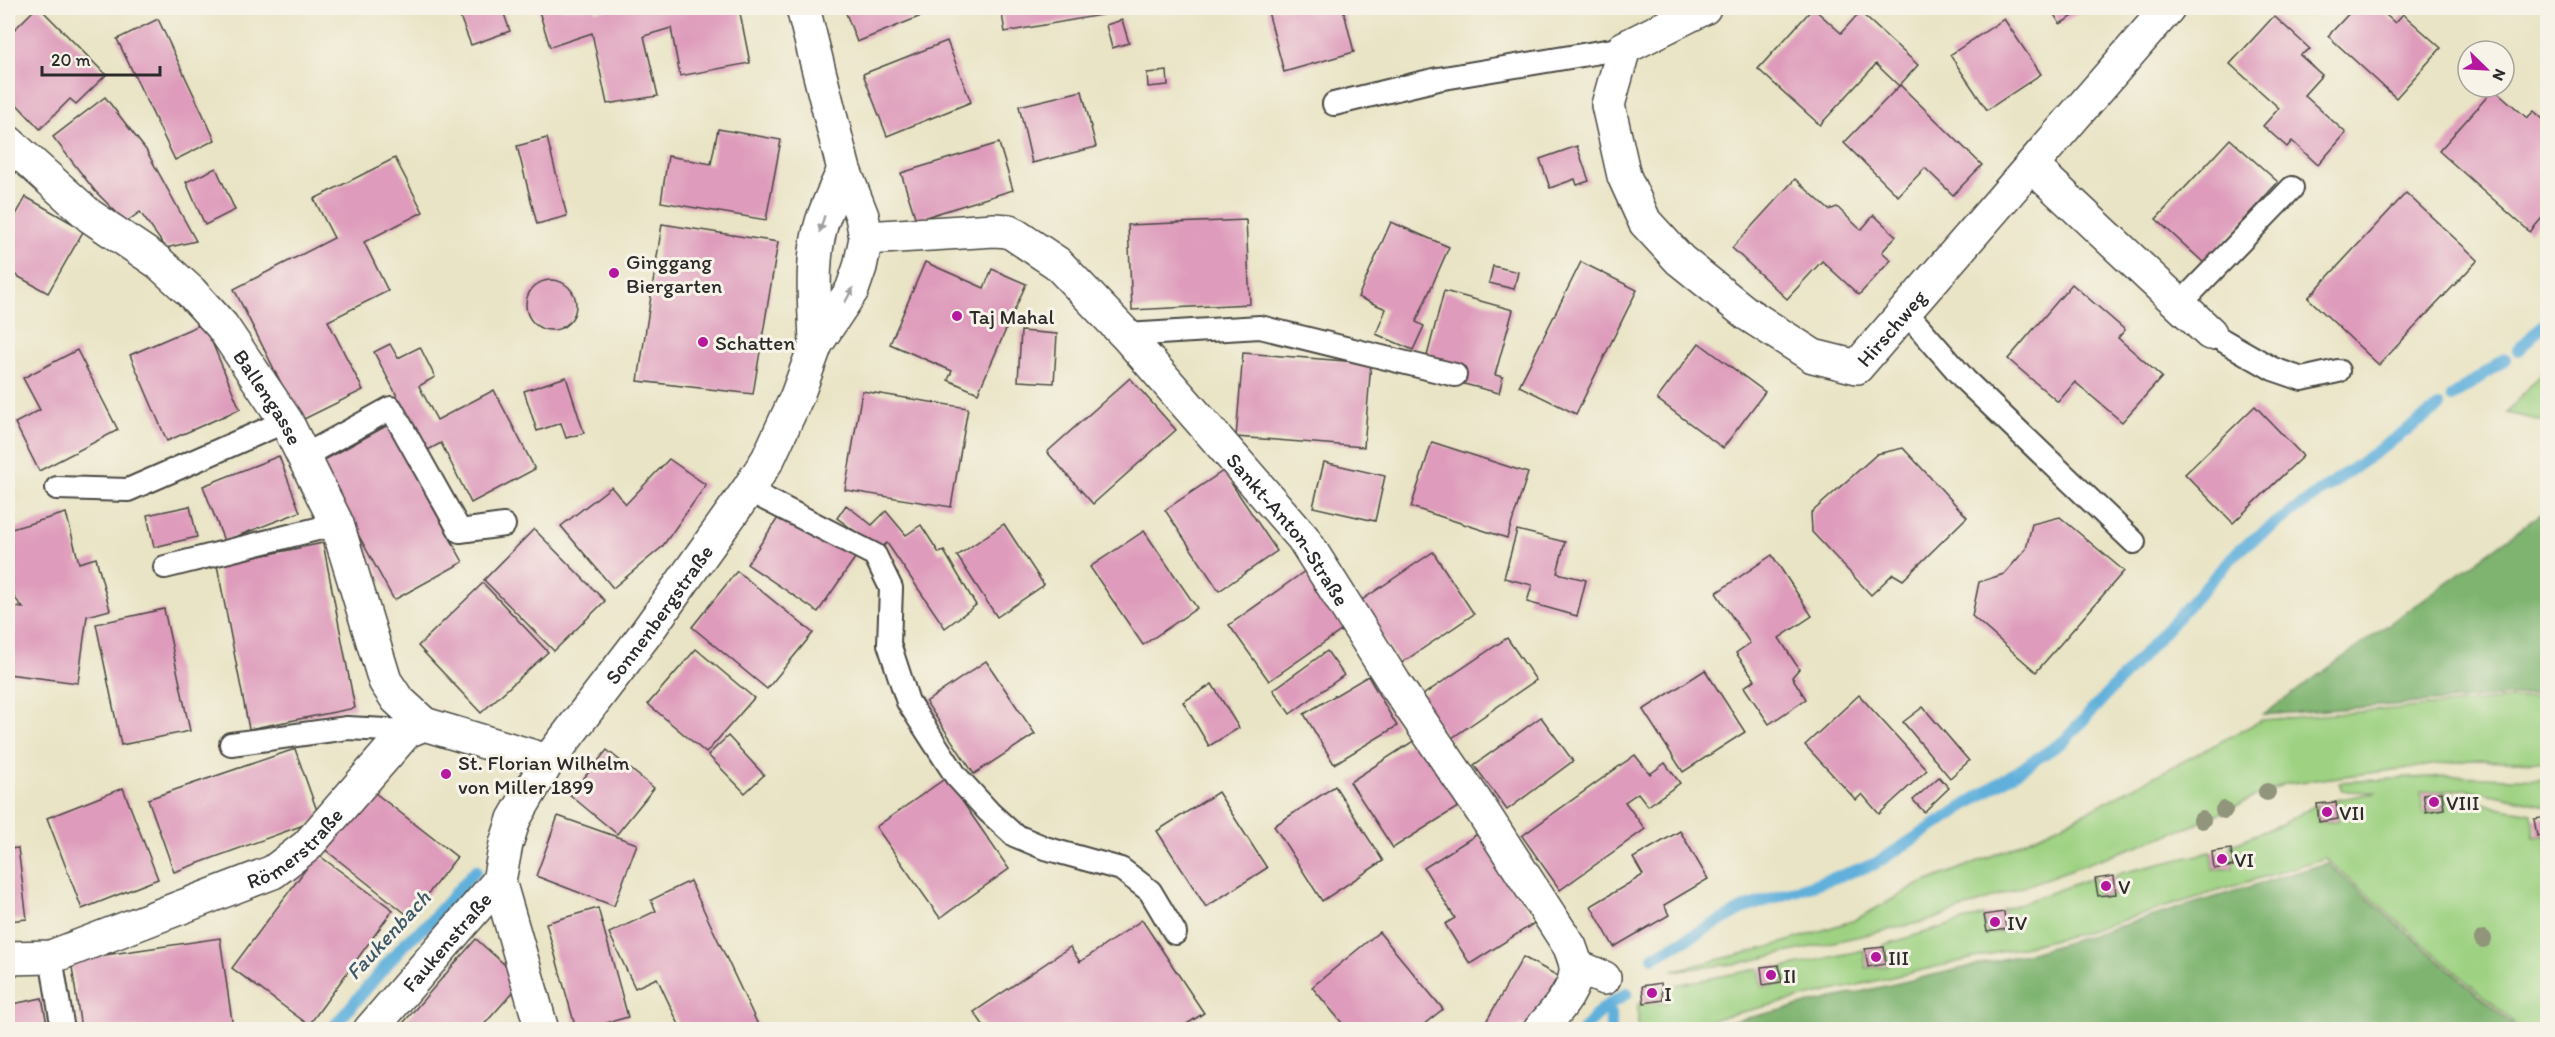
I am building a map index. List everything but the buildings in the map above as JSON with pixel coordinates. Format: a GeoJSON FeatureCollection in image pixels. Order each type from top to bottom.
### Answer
{"type":"FeatureCollection","features":[{"type":"Feature","properties":{"kind":"street","name":"Sonnenbergstraße"},"geometry":{"type":"LineString","coordinates":[[499,881],[506,844],[514,819],[548,761],[646,633],[748,490],[782,433],[816,344],[852,290],[866,238],[855,193],[844,170],[803,8]]}},
{"type":"Feature","properties":{"kind":"street"},"geometry":{"type":"LineString","coordinates":[[1624,48],[1704,8]]}},
{"type":"Feature","properties":{"kind":"street","name":"Hirschweg"},"geometry":{"type":"LineString","coordinates":[[1624,48],[1608,105],[1624,176],[1645,222],[1680,260],[1746,313],[1813,356],[1857,367],[2168,8]]}},
{"type":"Feature","properties":{"kind":"street","name":"Ballengasse"},"geometry":{"type":"LineString","coordinates":[[8,142],[90,216],[158,262],[191,292],[222,326],[286,421],[337,524],[385,681],[415,728]]}},
{"type":"Feature","properties":{"kind":"street"},"geometry":{"type":"LineString","coordinates":[[2032,165],[2210,333]]}},
{"type":"Feature","properties":{"kind":"street","name":"Sonnenbergstraße"},"geometry":{"type":"LineString","coordinates":[[816,344],[814,300],[818,240],[822,223],[844,170]]}},
{"type":"Feature","properties":{"kind":"street","name":"Sankt-Anton-Straße"},"geometry":{"type":"LineString","coordinates":[[866,238],[1010,231],[1057,264],[1126,335],[1303,538],[1395,684],[1482,811],[1570,948],[1590,972],[1574,982],[1540,1029]]}},
{"type":"Feature","properties":{"kind":"street"},"geometry":{"type":"LineString","coordinates":[[415,728],[548,761]]}},
{"type":"Feature","properties":{"kind":"street","name":"Römerstraße"},"geometry":{"type":"LineString","coordinates":[[8,958],[51,957],[273,872],[307,846],[415,728]]}},
{"type":"Feature","properties":{"kind":"street"},"geometry":{"type":"LineString","coordinates":[[499,881],[542,1029]]}},
{"type":"Feature","properties":{"kind":"street","name":"Faukenstraße"},"geometry":{"type":"LineString","coordinates":[[370,1029],[499,881]]}},
{"type":"Feature","properties":{"kind":"lane"},"geometry":{"type":"LineString","coordinates":[[1334,104],[1438,79],[1624,48]]}},
{"type":"Feature","properties":{"kind":"lane"},"geometry":{"type":"LineString","coordinates":[[2180,304],[2292,188]]}},
{"type":"Feature","properties":{"kind":"lane"},"geometry":{"type":"LineString","coordinates":[[1905,310],[1966,381],[2134,542]]}},
{"type":"Feature","properties":{"kind":"lane"},"geometry":{"type":"LineString","coordinates":[[1126,335],[1260,327],[1455,375]]}},
{"type":"Feature","properties":{"kind":"lane"},"geometry":{"type":"LineString","coordinates":[[2210,333],[2273,369],[2302,380],[2338,371]]}},
{"type":"Feature","properties":{"kind":"lane"},"geometry":{"type":"LineString","coordinates":[[304,456],[391,408],[460,531],[504,525]]}},
{"type":"Feature","properties":{"kind":"lane"},"geometry":{"type":"LineString","coordinates":[[57,488],[128,490],[286,421]]}},
{"type":"Feature","properties":{"kind":"lane"},"geometry":{"type":"LineString","coordinates":[[748,490],[874,555],[891,588],[889,644],[909,702],[956,776],[989,813],[1014,835],[1045,848],[1121,869],[1150,891],[1175,933]]}},
{"type":"Feature","properties":{"kind":"lane"},"geometry":{"type":"LineString","coordinates":[[165,567],[337,524]]}},
{"type":"Feature","properties":{"kind":"lane"},"geometry":{"type":"LineString","coordinates":[[231,744],[347,728],[415,728]]}},
{"type":"Feature","properties":{"kind":"lane"},"geometry":{"type":"LineString","coordinates":[[51,957],[63,1029]]}},
{"type":"Feature","properties":{"kind":"green space"},"geometry":{"type":"Polygon","coordinates":[[[2547,365],[2547,422],[2507,413],[2542,372],[2547,365]]]}},
{"type":"Feature","properties":{"kind":"green space"},"geometry":{"type":"Polygon","coordinates":[[[2547,510],[2547,693],[2263,715],[2547,510]]]}},
{"type":"Feature","properties":{"kind":"green space"},"geometry":{"type":"Polygon","coordinates":[[[2547,696],[2547,762],[2471,760],[2284,784],[2192,826],[1931,920],[1741,963],[1672,971],[1769,947],[1855,920],[1918,885],[1999,853],[2073,819],[2262,720],[2547,696]]]}},
{"type":"Feature","properties":{"kind":"green space"},"geometry":{"type":"Polygon","coordinates":[[[2448,776],[2547,779],[2547,806],[2466,789],[2421,793],[2423,813],[2445,810],[2443,793],[2532,813],[2534,837],[2547,835],[2547,1029],[2521,1029],[2325,858],[2078,934],[1729,1015],[1682,1029],[1638,1030],[1638,1004],[1666,1003],[1664,987],[1759,969],[1762,987],[1783,985],[1782,968],[1864,950],[1866,968],[1888,966],[1883,945],[1983,915],[1987,933],[2007,931],[2003,910],[2094,877],[2098,896],[2117,895],[2116,874],[2211,852],[2213,870],[2233,868],[2230,845],[2282,824],[2316,805],[2318,822],[2338,821],[2336,800],[2377,792],[2342,791],[2339,782],[2448,776]]]}},
{"type":"Feature","properties":{"kind":"green space"},"geometry":{"type":"Polygon","coordinates":[[[2327,863],[2517,1029],[1699,1029],[2042,950],[2327,863]]]}},
{"type":"Feature","properties":{"kind":"waterway"},"geometry":{"type":"LineString","coordinates":[[2518,350],[2548,320]]}},
{"type":"Feature","properties":{"kind":"waterway"},"geometry":{"type":"LineString","coordinates":[[2452,397],[2505,359]]}},
{"type":"Feature","properties":{"kind":"waterway"},"geometry":{"type":"LineString","coordinates":[[1653,957],[1744,908],[1875,864],[2064,741],[2240,549],[2439,407]]}},
{"type":"Feature","properties":{"kind":"waterway","name":"Faukenbach"},"geometry":{"type":"LineString","coordinates":[[331,1030],[406,942],[429,923],[476,870]]}},
{"type":"Feature","properties":{"kind":"waterway"},"geometry":{"type":"LineString","coordinates":[[1583,1030],[1602,1009],[1627,993]]}},
{"type":"Feature","properties":{"kind":"waterway"},"geometry":{"type":"LineString","coordinates":[[1602,1009],[1611,1014],[1611,1030]]}},
{"type":"Feature","properties":{"kind":"place","name":"Ginggang Biergarten"},"geometry":{"type":"Point","coordinates":[614,273]}},
{"type":"Feature","properties":{"kind":"place","name":"Taj Mahal"},"geometry":{"type":"Point","coordinates":[957,316]}},
{"type":"Feature","properties":{"kind":"place","name":"Schatten"},"geometry":{"type":"Point","coordinates":[703,342]}},
{"type":"Feature","properties":{"kind":"place","name":"St. Florian Wilhelm von Miller 1899"},"geometry":{"type":"Point","coordinates":[446,774]}},
{"type":"Feature","properties":{"kind":"place","name":"VIII"},"geometry":{"type":"Point","coordinates":[2434,802]}},
{"type":"Feature","properties":{"kind":"place","name":"VII"},"geometry":{"type":"Point","coordinates":[2327,812]}},
{"type":"Feature","properties":{"kind":"place","name":"VI"},"geometry":{"type":"Point","coordinates":[2222,859]}},
{"type":"Feature","properties":{"kind":"place","name":"V"},"geometry":{"type":"Point","coordinates":[2106,886]}},
{"type":"Feature","properties":{"kind":"place","name":"IV"},"geometry":{"type":"Point","coordinates":[1995,922]}},
{"type":"Feature","properties":{"kind":"place","name":"III"},"geometry":{"type":"Point","coordinates":[1876,957]}},
{"type":"Feature","properties":{"kind":"place","name":"II"},"geometry":{"type":"Point","coordinates":[1771,975]}},
{"type":"Feature","properties":{"kind":"place","name":"I"},"geometry":{"type":"Point","coordinates":[1652,993]}}]}
